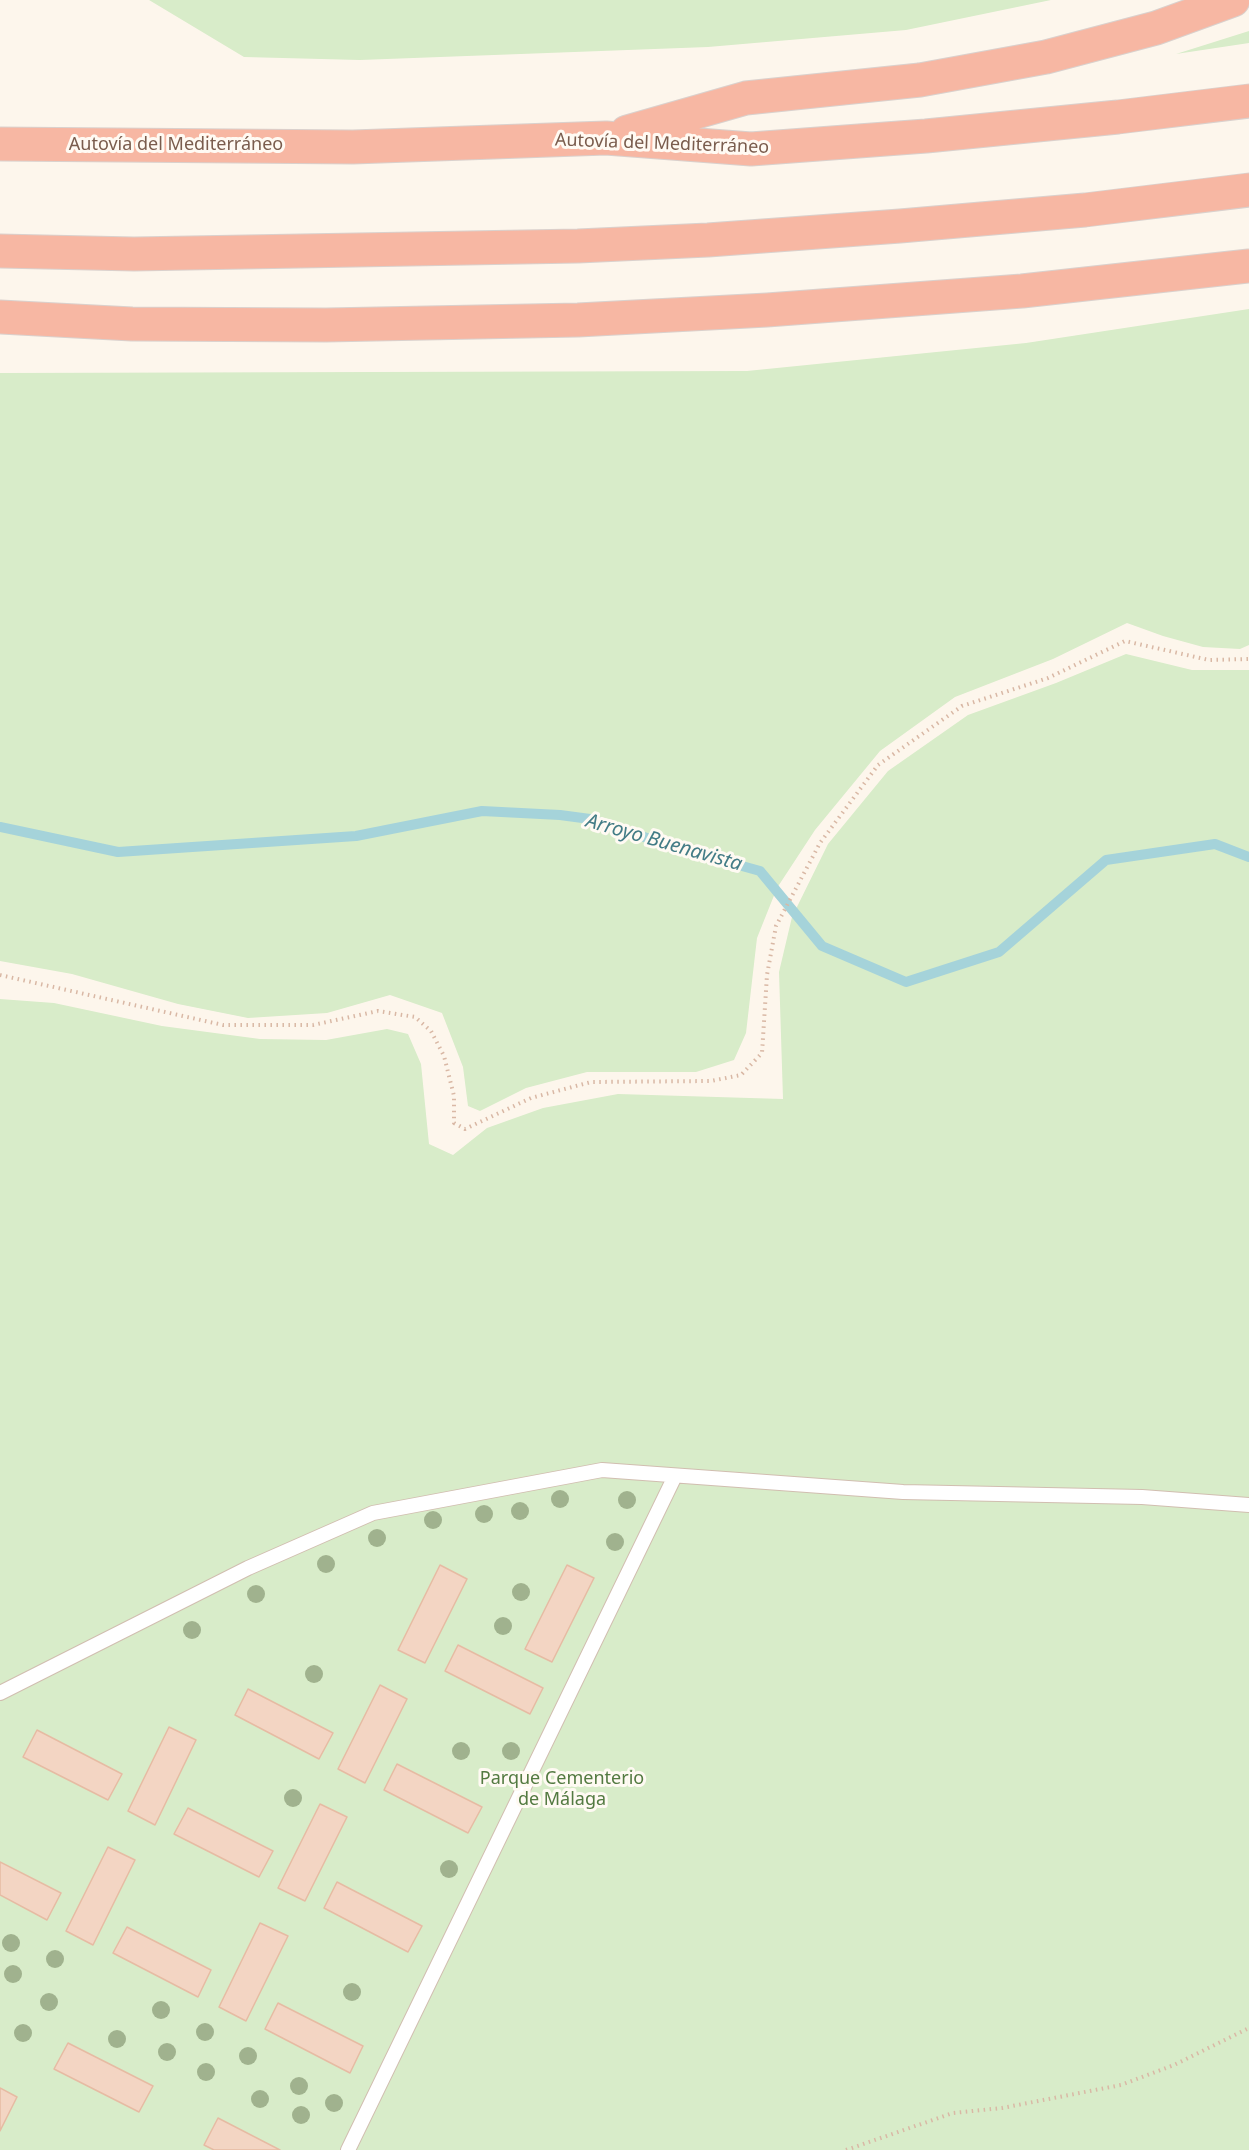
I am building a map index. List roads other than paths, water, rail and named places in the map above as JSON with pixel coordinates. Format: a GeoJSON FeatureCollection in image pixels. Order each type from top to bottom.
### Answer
{"type":"FeatureCollection","features":[{"type":"Feature","properties":{"kind":"highway"},"geometry":{"type":"LineString","coordinates":[[606,138],[746,98],[920,80],[1046,57],[1156,28],[1233,0]]}},
{"type":"Feature","properties":{"kind":"highway","name":"Autovía del Mediterráneo"},"geometry":{"type":"LineString","coordinates":[[0,144],[353,147],[606,138],[751,149],[926,136],[1249,101]]}},
{"type":"Feature","properties":{"kind":"highway"},"geometry":{"type":"LineString","coordinates":[[0,251],[134,254],[578,246],[900,226],[1085,210],[1249,190]]}},
{"type":"Feature","properties":{"kind":"highway"},"geometry":{"type":"LineString","coordinates":[[0,317],[132,324],[314,325],[578,320],[778,310],[1022,291],[1249,266]]}},
{"type":"Feature","properties":{"kind":"lane"},"geometry":{"type":"LineString","coordinates":[[0,1693],[248,1568],[373,1513],[602,1470],[903,1492],[1142,1497],[1249,1505]]}},
{"type":"Feature","properties":{"kind":"lane"},"geometry":{"type":"LineString","coordinates":[[348,2150],[675,1476]]}},
{"type":"Feature","properties":{"kind":"waterway","name":"Arroyo Buenavista"},"geometry":{"type":"LineString","coordinates":[[0,827],[118,852],[356,836],[482,811],[590,819],[674,847],[760,871],[822,946],[906,982],[999,952],[1106,860],[1215,844],[1249,857]]}},
{"type":"Feature","properties":{"kind":"park label","name":"Parque Cementerio de Málaga"},"geometry":{"type":"Point","coordinates":[562,1789]}}]}
